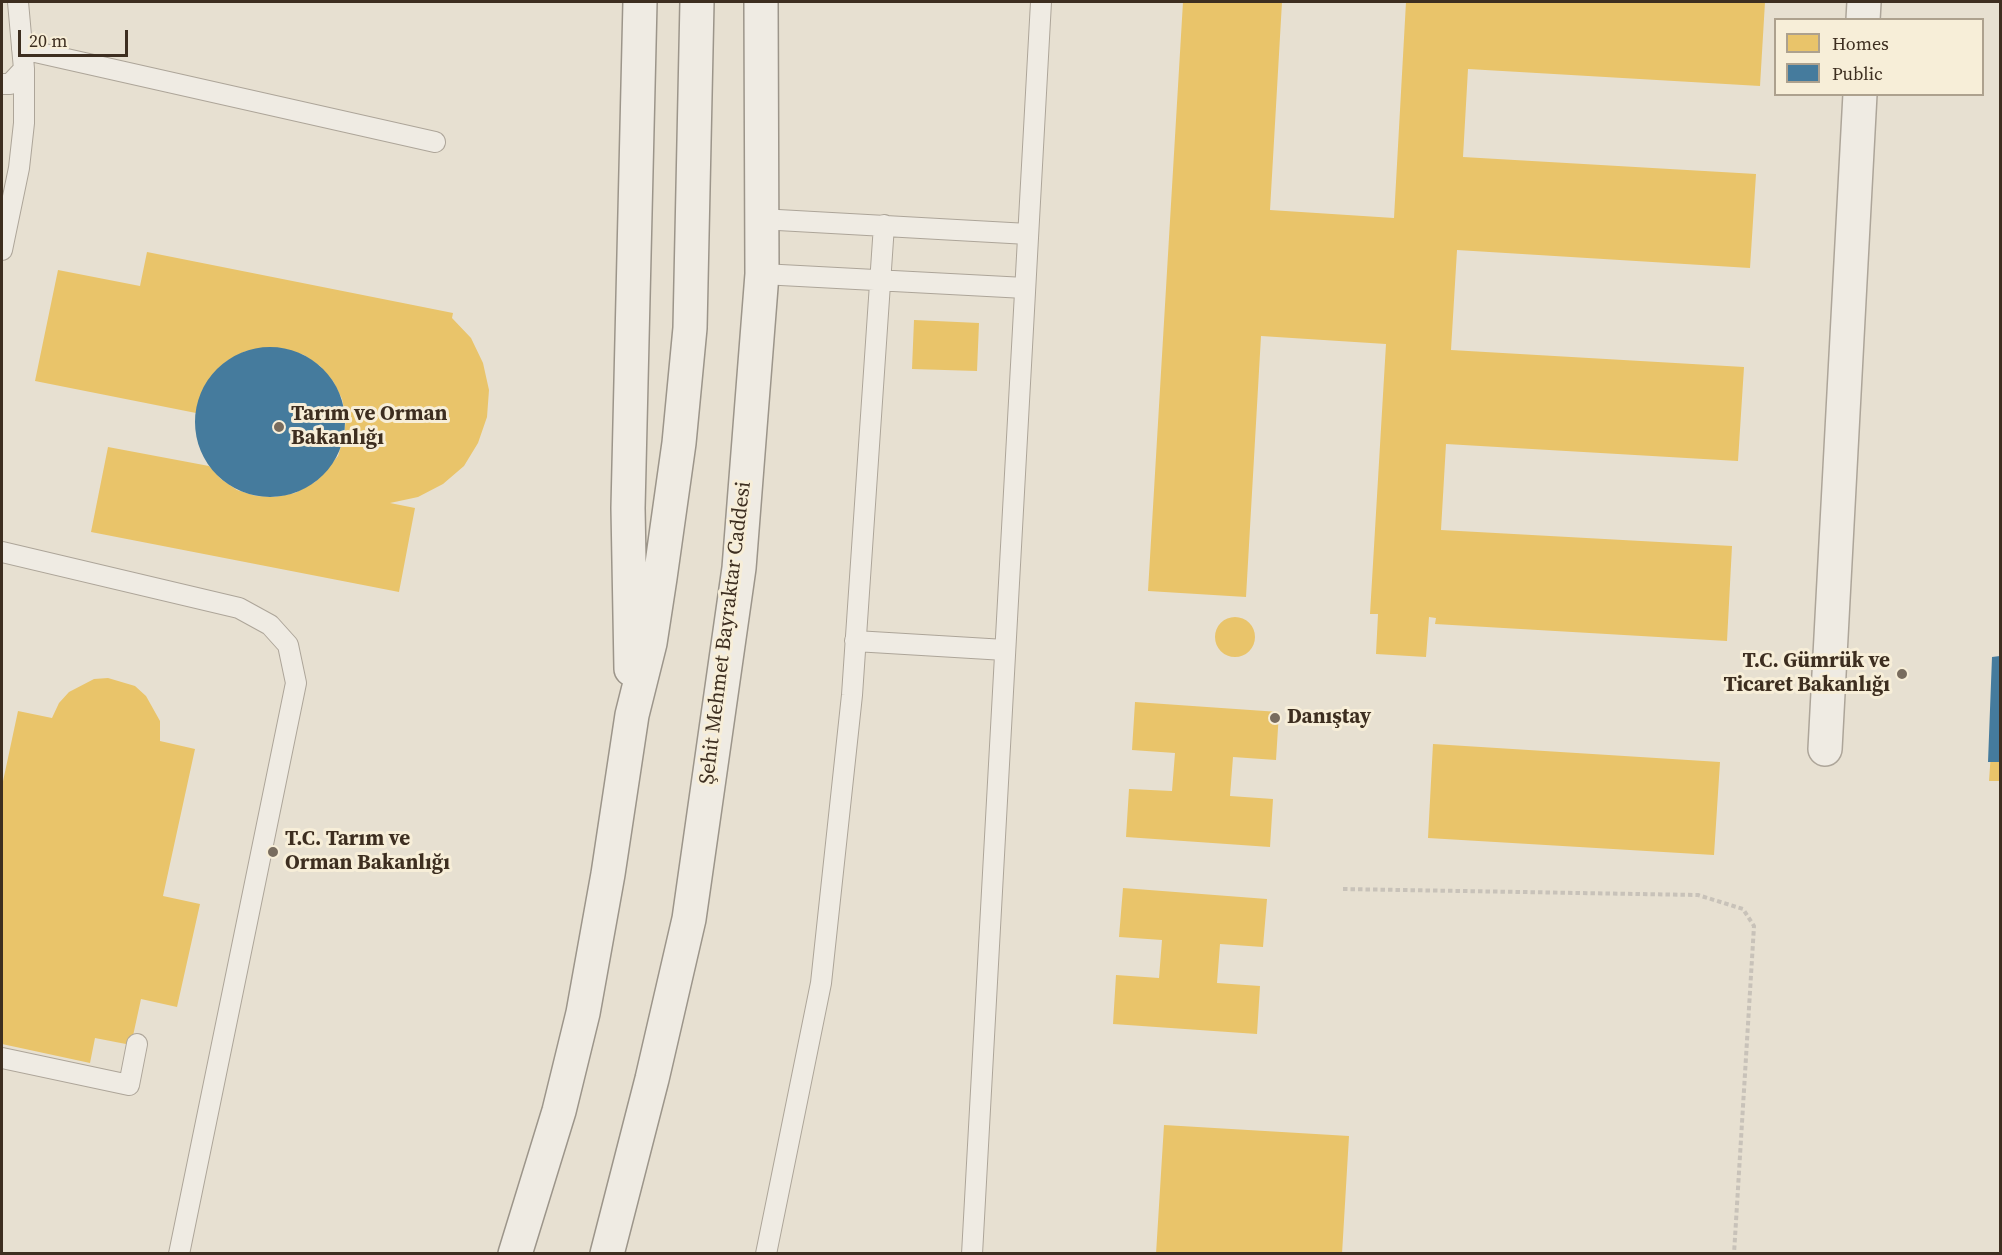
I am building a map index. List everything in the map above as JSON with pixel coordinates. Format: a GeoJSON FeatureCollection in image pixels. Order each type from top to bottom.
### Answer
{"type":"FeatureCollection","features":[{"type":"Feature","properties":{"kind":"main road"},"geometry":{"type":"LineString","coordinates":[[632,715],[628,508],[640,2]]}},
{"type":"Feature","properties":{"kind":"main road"},"geometry":{"type":"LineString","coordinates":[[515,1254],[559,1111],[583,1012],[608,874],[632,715],[650,643],[660,578],[679,443],[690,328],[697,2]]}},
{"type":"Feature","properties":{"kind":"main road","name":"Şehit Mehmet Bayraktar Caddesi"},"geometry":{"type":"LineString","coordinates":[[607,1254],[652,1079],[689,919],[739,568],[762,274],[761,2]]}},
{"type":"Feature","properties":{"kind":"main road"},"geometry":{"type":"LineString","coordinates":[[1863,18],[1864,2]]}},
{"type":"Feature","properties":{"kind":"main road"},"geometry":{"type":"LineString","coordinates":[[1825,750],[1860,96]]}},
{"type":"Feature","properties":{"kind":"lane"},"geometry":{"type":"LineString","coordinates":[[2,250],[19,168],[24,123],[23,59],[18,2]]}},
{"type":"Feature","properties":{"kind":"lane"},"geometry":{"type":"LineString","coordinates":[[972,1254],[1041,2]]}},
{"type":"Feature","properties":{"kind":"lane"},"geometry":{"type":"LineString","coordinates":[[2,12],[20,22]]}},
{"type":"Feature","properties":{"kind":"lane"},"geometry":{"type":"LineString","coordinates":[[2,84],[10,84],[23,59]]}},
{"type":"Feature","properties":{"kind":"lane"},"geometry":{"type":"LineString","coordinates":[[23,59],[435,142]]}},
{"type":"Feature","properties":{"kind":"lane"},"geometry":{"type":"LineString","coordinates":[[760,219],[1028,234]]}},
{"type":"Feature","properties":{"kind":"lane"},"geometry":{"type":"LineString","coordinates":[[766,1254],[821,983],[855,641],[882,281],[884,225]]}},
{"type":"Feature","properties":{"kind":"lane"},"geometry":{"type":"LineString","coordinates":[[762,274],[1025,288]]}},
{"type":"Feature","properties":{"kind":"lane"},"geometry":{"type":"LineString","coordinates":[[2,552],[239,608],[270,624],[288,645],[296,683],[179,1254]]}},
{"type":"Feature","properties":{"kind":"lane"},"geometry":{"type":"LineString","coordinates":[[855,641],[1005,650]]}},
{"type":"Feature","properties":{"kind":"lane"},"geometry":{"type":"LineString","coordinates":[[2,1059],[129,1085],[137,1044]]}},
{"type":"Feature","properties":{"kind":"path"},"geometry":{"type":"LineString","coordinates":[[1343,889],[1698,895],[1743,909],[1754,926],[1734,1254]]}},
{"type":"Feature","properties":{"kind":"building: Homes"},"geometry":{"type":"Polygon","coordinates":[[[1183,2],[1282,2],[1270,210],[1394,218],[1406,2],[1765,2],[1760,86],[1468,69],[1463,157],[1756,174],[1750,268],[1457,250],[1451,350],[1744,367],[1738,461],[1446,444],[1441,530],[1732,546],[1727,641],[1435,624],[1436,618],[1429,617],[1426,657],[1376,654],[1378,614],[1370,614],[1386,344],[1261,336],[1246,597],[1148,591],[1183,2]]]}},
{"type":"Feature","properties":{"kind":"building: Homes"},"geometry":{"type":"Polygon","coordinates":[[[147,252],[453,313],[452,318],[471,338],[483,363],[489,390],[487,417],[478,443],[464,466],[443,484],[418,497],[390,503],[415,508],[399,592],[91,532],[108,447],[209,466],[221,479],[237,490],[256,496],[275,497],[295,493],[315,482],[338,456],[344,437],[346,418],[342,399],[333,381],[320,366],[304,355],[285,349],[265,348],[246,351],[228,360],[214,373],[203,389],[196,413],[35,381],[58,270],[140,286],[147,252]]]}},
{"type":"Feature","properties":{"kind":"building: Homes"},"geometry":{"type":"Polygon","coordinates":[[[914,320],[979,323],[977,371],[912,369],[914,320]]]}},
{"type":"Feature","properties":{"kind":"building: Homes"},"geometry":{"type":"Polygon","coordinates":[[[1235,617],[1249,623],[1255,637],[1249,651],[1235,657],[1221,651],[1215,637],[1221,623],[1235,617]]]}},
{"type":"Feature","properties":{"kind":"building: Homes"},"geometry":{"type":"Polygon","coordinates":[[[108,678],[135,686],[146,696],[160,721],[160,741],[195,749],[163,896],[200,904],[177,1007],[141,999],[131,1045],[95,1038],[90,1063],[2,1044],[2,786],[18,711],[52,718],[59,703],[69,692],[94,679],[108,678]]]}},
{"type":"Feature","properties":{"kind":"building: Homes"},"geometry":{"type":"Polygon","coordinates":[[[2000,680],[2000,781],[1989,781],[1996,681],[2000,680]]]}},
{"type":"Feature","properties":{"kind":"building: Homes"},"geometry":{"type":"Polygon","coordinates":[[[1135,702],[1279,712],[1276,760],[1233,757],[1230,796],[1273,799],[1270,847],[1126,837],[1129,789],[1172,791],[1175,753],[1132,750],[1135,702]]]}},
{"type":"Feature","properties":{"kind":"building: Homes"},"geometry":{"type":"Polygon","coordinates":[[[1433,744],[1720,762],[1714,855],[1428,838],[1433,744]]]}},
{"type":"Feature","properties":{"kind":"building: Homes"},"geometry":{"type":"Polygon","coordinates":[[[1123,888],[1267,899],[1263,947],[1220,944],[1217,983],[1260,986],[1257,1034],[1113,1024],[1116,975],[1159,978],[1162,940],[1119,937],[1123,888]]]}},
{"type":"Feature","properties":{"kind":"building: Homes"},"geometry":{"type":"Polygon","coordinates":[[[1164,1125],[1349,1136],[1342,1254],[1156,1254],[1164,1125]]]}},
{"type":"Feature","properties":{"kind":"building: Public"},"geometry":{"type":"Polygon","coordinates":[[[270,347],[299,353],[323,369],[339,393],[345,422],[339,451],[323,475],[299,491],[270,497],[241,491],[217,475],[201,451],[195,422],[201,393],[217,369],[241,353],[270,347]]]}},
{"type":"Feature","properties":{"kind":"building: Public"},"geometry":{"type":"Polygon","coordinates":[[[2000,656],[2000,762],[1988,762],[1992,657],[2000,656]]]}},
{"type":"Feature","properties":{"kind":"place","name":"Tarım ve Orman Bakanlığı"},"geometry":{"type":"Point","coordinates":[279,427]}},
{"type":"Feature","properties":{"kind":"place","name":"T.C. Gümrük ve Ticaret Bakanlığı"},"geometry":{"type":"Point","coordinates":[1902,674]}},
{"type":"Feature","properties":{"kind":"place","name":"Danıştay"},"geometry":{"type":"Point","coordinates":[1275,718]}},
{"type":"Feature","properties":{"kind":"place","name":"T.C. Tarım ve Orman Bakanlığı"},"geometry":{"type":"Point","coordinates":[273,852]}}]}
